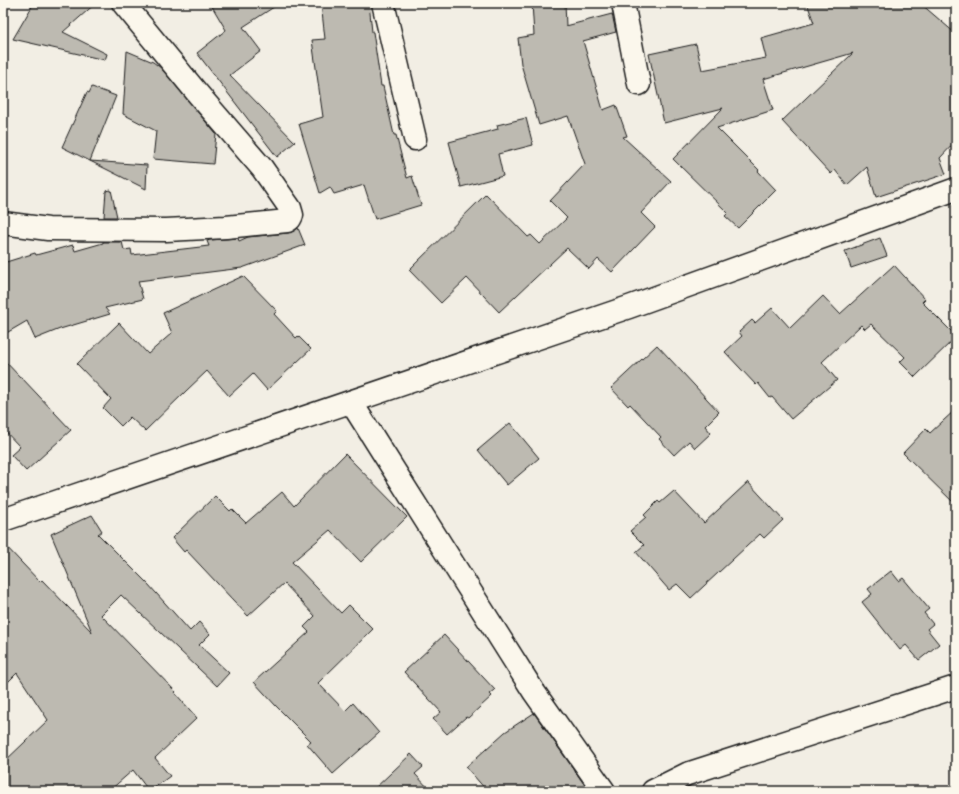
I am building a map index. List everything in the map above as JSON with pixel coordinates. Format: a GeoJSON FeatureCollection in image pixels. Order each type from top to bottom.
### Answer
{"type":"FeatureCollection","features":[{"type":"Feature","properties":{"kind":"street"},"geometry":{"type":"LineString","coordinates":[[3,223],[48,229],[166,230],[226,227],[286,221],[290,219],[292,215],[290,208],[262,168],[198,94],[123,3]]}},
{"type":"Feature","properties":{"kind":"street"},"geometry":{"type":"LineString","coordinates":[[383,3],[415,139]]}},
{"type":"Feature","properties":{"kind":"street"},"geometry":{"type":"LineString","coordinates":[[623,3],[639,84]]}},
{"type":"Feature","properties":{"kind":"street"},"geometry":{"type":"LineString","coordinates":[[3,520],[629,307],[956,190]]}},
{"type":"Feature","properties":{"kind":"street"},"geometry":{"type":"LineString","coordinates":[[351,402],[534,692],[604,791]]}},
{"type":"Feature","properties":{"kind":"street"},"geometry":{"type":"LineString","coordinates":[[653,791],[687,774],[956,687]]}},
{"type":"Feature","properties":{"kind":"building"},"geometry":{"type":"Polygon","coordinates":[[[34,3],[96,3],[63,32],[107,54],[105,60],[13,39],[34,3]]]}},
{"type":"Feature","properties":{"kind":"building"},"geometry":{"type":"Polygon","coordinates":[[[210,3],[280,3],[243,27],[261,51],[230,75],[295,142],[277,157],[197,53],[226,30],[210,3]]]}},
{"type":"Feature","properties":{"kind":"building"},"geometry":{"type":"Polygon","coordinates":[[[321,3],[369,3],[381,86],[383,86],[394,135],[396,135],[407,178],[412,176],[421,205],[375,219],[364,185],[334,194],[330,187],[320,193],[299,124],[323,117],[312,40],[325,39],[321,3]]]}},
{"type":"Feature","properties":{"kind":"building"},"geometry":{"type":"Polygon","coordinates":[[[532,3],[565,3],[566,26],[612,14],[616,32],[583,41],[603,110],[616,105],[627,136],[623,137],[671,181],[641,213],[655,227],[612,272],[598,259],[589,269],[567,248],[499,312],[467,278],[441,303],[409,270],[486,194],[528,237],[531,235],[540,244],[567,218],[550,201],[585,164],[568,116],[539,125],[521,64],[518,38],[534,35],[532,3]]]}},
{"type":"Feature","properties":{"kind":"building"},"geometry":{"type":"Polygon","coordinates":[[[807,3],[920,3],[956,34],[956,141],[940,158],[946,174],[876,197],[867,167],[847,185],[835,170],[831,174],[782,121],[853,53],[763,79],[773,110],[717,128],[759,170],[758,171],[776,190],[738,228],[725,216],[728,213],[673,159],[723,108],[664,123],[649,54],[696,44],[702,70],[766,58],[761,38],[814,23],[807,3]]]}},
{"type":"Feature","properties":{"kind":"building"},"geometry":{"type":"Polygon","coordinates":[[[127,51],[153,62],[161,68],[216,134],[213,164],[153,159],[156,131],[123,114],[127,51]]]}},
{"type":"Feature","properties":{"kind":"building"},"geometry":{"type":"Polygon","coordinates":[[[92,87],[116,96],[90,161],[62,147],[87,92],[89,93],[92,87]]]}},
{"type":"Feature","properties":{"kind":"building"},"geometry":{"type":"Polygon","coordinates":[[[526,118],[533,145],[498,154],[503,176],[461,187],[449,142],[498,129],[497,125],[526,118]]]}},
{"type":"Feature","properties":{"kind":"building"},"geometry":{"type":"Polygon","coordinates":[[[90,161],[147,165],[146,189],[90,161]]]}},
{"type":"Feature","properties":{"kind":"building"},"geometry":{"type":"Polygon","coordinates":[[[111,190],[117,217],[104,217],[106,191],[111,190]]]}},
{"type":"Feature","properties":{"kind":"building"},"geometry":{"type":"Polygon","coordinates":[[[298,228],[305,245],[242,268],[138,281],[143,299],[105,308],[110,314],[60,329],[35,339],[27,321],[3,335],[3,263],[35,253],[36,255],[73,245],[75,251],[103,242],[122,242],[124,250],[131,249],[132,255],[209,246],[207,241],[210,240],[238,238],[239,241],[248,237],[288,233],[298,228]]]}},
{"type":"Feature","properties":{"kind":"building"},"geometry":{"type":"Polygon","coordinates":[[[880,238],[887,256],[851,268],[845,251],[880,238]]]}},
{"type":"Feature","properties":{"kind":"building"},"geometry":{"type":"Polygon","coordinates":[[[894,265],[925,299],[922,302],[956,336],[915,377],[900,362],[905,357],[871,324],[865,329],[861,325],[822,362],[837,380],[791,419],[772,397],[770,398],[758,383],[756,385],[725,352],[742,336],[739,332],[752,320],[755,323],[772,308],[790,328],[823,296],[840,314],[894,265]]]}},
{"type":"Feature","properties":{"kind":"building"},"geometry":{"type":"Polygon","coordinates":[[[243,276],[277,311],[274,314],[296,338],[298,336],[311,349],[267,390],[253,374],[229,396],[207,371],[145,431],[130,417],[121,426],[103,408],[111,399],[77,364],[119,323],[148,354],[172,333],[163,313],[243,276]]]}},
{"type":"Feature","properties":{"kind":"building"},"geometry":{"type":"Polygon","coordinates":[[[657,345],[719,412],[705,426],[711,433],[695,448],[689,441],[674,455],[659,439],[661,437],[630,404],[628,406],[611,388],[657,345]]]}},
{"type":"Feature","properties":{"kind":"building"},"geometry":{"type":"Polygon","coordinates":[[[3,359],[71,430],[26,471],[11,455],[20,447],[3,429],[3,359]]]}},
{"type":"Feature","properties":{"kind":"building"},"geometry":{"type":"Polygon","coordinates":[[[956,409],[956,505],[903,453],[926,429],[930,433],[956,409]]]}},
{"type":"Feature","properties":{"kind":"building"},"geometry":{"type":"Polygon","coordinates":[[[510,423],[539,458],[507,485],[478,450],[510,423]]]}},
{"type":"Feature","properties":{"kind":"building"},"geometry":{"type":"Polygon","coordinates":[[[345,454],[407,517],[361,562],[330,530],[292,562],[341,613],[349,605],[373,629],[318,683],[345,711],[353,703],[379,733],[333,774],[307,744],[311,741],[254,682],[309,632],[304,627],[315,616],[284,583],[248,616],[186,550],[184,552],[172,538],[215,496],[230,511],[232,509],[246,523],[282,492],[294,506],[345,454]]]}},
{"type":"Feature","properties":{"kind":"building"},"geometry":{"type":"Polygon","coordinates":[[[748,482],[783,520],[764,538],[760,534],[691,598],[677,584],[669,590],[636,552],[644,545],[630,531],[646,517],[644,515],[658,501],[660,503],[674,491],[704,523],[748,482]]]}},
{"type":"Feature","properties":{"kind":"building"},"geometry":{"type":"Polygon","coordinates":[[[92,515],[102,531],[98,534],[148,584],[190,631],[199,622],[210,634],[199,645],[229,673],[217,686],[121,595],[101,615],[176,692],[175,693],[197,718],[155,758],[170,776],[150,791],[133,770],[109,791],[3,791],[3,763],[48,720],[17,673],[3,687],[3,543],[40,582],[42,580],[92,632],[51,534],[92,515]]]}},
{"type":"Feature","properties":{"kind":"building"},"geometry":{"type":"Polygon","coordinates":[[[891,571],[899,581],[903,578],[929,609],[924,613],[933,624],[927,629],[939,644],[919,660],[906,645],[900,650],[862,602],[872,594],[868,589],[891,571]]]}},
{"type":"Feature","properties":{"kind":"building"},"geometry":{"type":"Polygon","coordinates":[[[444,635],[495,690],[490,694],[492,696],[468,718],[466,717],[447,734],[433,719],[441,712],[404,672],[444,635]]]}},
{"type":"Feature","properties":{"kind":"building"},"geometry":{"type":"Polygon","coordinates":[[[534,713],[589,791],[487,791],[466,767],[505,732],[534,713]]]}},
{"type":"Feature","properties":{"kind":"building"},"geometry":{"type":"Polygon","coordinates":[[[411,754],[423,767],[415,774],[431,791],[372,791],[411,754]]]}}]}
